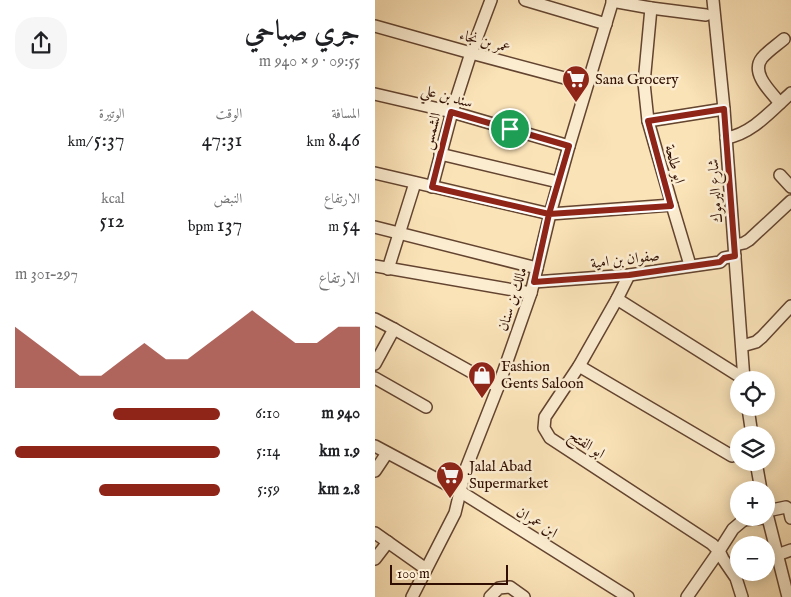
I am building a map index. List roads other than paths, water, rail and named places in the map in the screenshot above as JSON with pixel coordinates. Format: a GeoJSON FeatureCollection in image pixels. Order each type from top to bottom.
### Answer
{"type":"FeatureCollection","features":[{"type":"Feature","properties":{"kind":"street","name":"الشمس"},"geometry":{"type":"LineString","coordinates":[[432,187],[451,112],[491,0]]}},
{"type":"Feature","properties":{"kind":"street"},"geometry":{"type":"LineString","coordinates":[[525,0],[606,24]]}},
{"type":"Feature","properties":{"kind":"street","name":"شارع اليرموك"},"geometry":{"type":"LineString","coordinates":[[713,0],[724,109],[743,371]]}},
{"type":"Feature","properties":{"kind":"street"},"geometry":{"type":"LineString","coordinates":[[613,1],[705,15]]}},
{"type":"Feature","properties":{"kind":"street","name":"مالك بن سنان"},"geometry":{"type":"LineString","coordinates":[[411,597],[455,513],[465,471],[498,387],[532,288],[558,182],[613,1]]}},
{"type":"Feature","properties":{"kind":"street","name":"ابو طلحة"},"geometry":{"type":"LineString","coordinates":[[651,8],[644,83],[648,121],[671,206],[690,265]]}},
{"type":"Feature","properties":{"kind":"street","name":"عمر بن نجاء"},"geometry":{"type":"LineString","coordinates":[[375,26],[587,84]]}},
{"type":"Feature","properties":{"kind":"street"},"geometry":{"type":"LineString","coordinates":[[726,134],[745,130],[788,97],[763,82],[759,66],[761,59],[784,39]]}},
{"type":"Feature","properties":{"kind":"street","name":"سند بن علي"},"geometry":{"type":"LineString","coordinates":[[375,94],[451,112],[569,146]]}},
{"type":"Feature","properties":{"kind":"street"},"geometry":{"type":"LineString","coordinates":[[648,121],[724,109]]}},
{"type":"Feature","properties":{"kind":"street"},"geometry":{"type":"LineString","coordinates":[[440,154],[558,182]]}},
{"type":"Feature","properties":{"kind":"street"},"geometry":{"type":"LineString","coordinates":[[375,173],[549,214],[671,206]]}},
{"type":"Feature","properties":{"kind":"street"},"geometry":{"type":"LineString","coordinates":[[780,175],[791,187]]}},
{"type":"Feature","properties":{"kind":"street"},"geometry":{"type":"LineString","coordinates":[[388,269],[415,183]]}},
{"type":"Feature","properties":{"kind":"street","name":"صفوان بن امية"},"geometry":{"type":"LineString","coordinates":[[375,266],[532,288],[720,262],[751,238],[791,200]]}},
{"type":"Feature","properties":{"kind":"street"},"geometry":{"type":"LineString","coordinates":[[375,227],[537,268]]}},
{"type":"Feature","properties":{"kind":"street","name":"ابو الفتح"},"geometry":{"type":"LineString","coordinates":[[629,275],[617,300],[579,366],[545,417],[544,428],[549,438],[707,540],[719,552],[737,578],[742,597]]}},
{"type":"Feature","properties":{"kind":"street"},"geometry":{"type":"LineString","coordinates":[[617,300],[731,371]]}},
{"type":"Feature","properties":{"kind":"street"},"geometry":{"type":"LineString","coordinates":[[741,341],[765,334],[791,306]]}},
{"type":"Feature","properties":{"kind":"street"},"geometry":{"type":"LineString","coordinates":[[375,319],[498,387]]}},
{"type":"Feature","properties":{"kind":"street"},"geometry":{"type":"LineString","coordinates":[[375,364],[394,329]]}},
{"type":"Feature","properties":{"kind":"street"},"geometry":{"type":"LineString","coordinates":[[579,366],[730,454]]}},
{"type":"Feature","properties":{"kind":"street"},"geometry":{"type":"LineString","coordinates":[[375,378],[426,407]]}},
{"type":"Feature","properties":{"kind":"street","name":"ابن عمران"},"geometry":{"type":"LineString","coordinates":[[375,446],[461,492],[628,597]]}},
{"type":"Feature","properties":{"kind":"street"},"geometry":{"type":"LineString","coordinates":[[375,471],[387,453]]}},
{"type":"Feature","properties":{"kind":"street"},"geometry":{"type":"LineString","coordinates":[[775,511],[784,507],[790,510]]}},
{"type":"Feature","properties":{"kind":"street"},"geometry":{"type":"LineString","coordinates":[[687,597],[736,526]]}},
{"type":"Feature","properties":{"kind":"street"},"geometry":{"type":"LineString","coordinates":[[769,526],[788,597]]}},
{"type":"Feature","properties":{"kind":"street"},"geometry":{"type":"LineString","coordinates":[[375,533],[425,570]]}},
{"type":"Feature","properties":{"kind":"street"},"geometry":{"type":"LineString","coordinates":[[375,559],[388,542]]}},
{"type":"Feature","properties":{"kind":"street"},"geometry":{"type":"LineString","coordinates":[[777,555],[791,550]]}},
{"type":"Feature","properties":{"kind":"street"},"geometry":{"type":"LineString","coordinates":[[490,597],[499,588],[511,587],[524,597]]}},
{"type":"Feature","properties":{"kind":"place","name":"Sana Grocery"},"geometry":{"type":"Point","coordinates":[576,103]}},
{"type":"Feature","properties":{"kind":"place","name":"Fashion Gents Saloon"},"geometry":{"type":"Point","coordinates":[482,399]}},
{"type":"Feature","properties":{"kind":"place","name":"Jalal Abad Supermarket"},"geometry":{"type":"Point","coordinates":[450,499]}}]}
